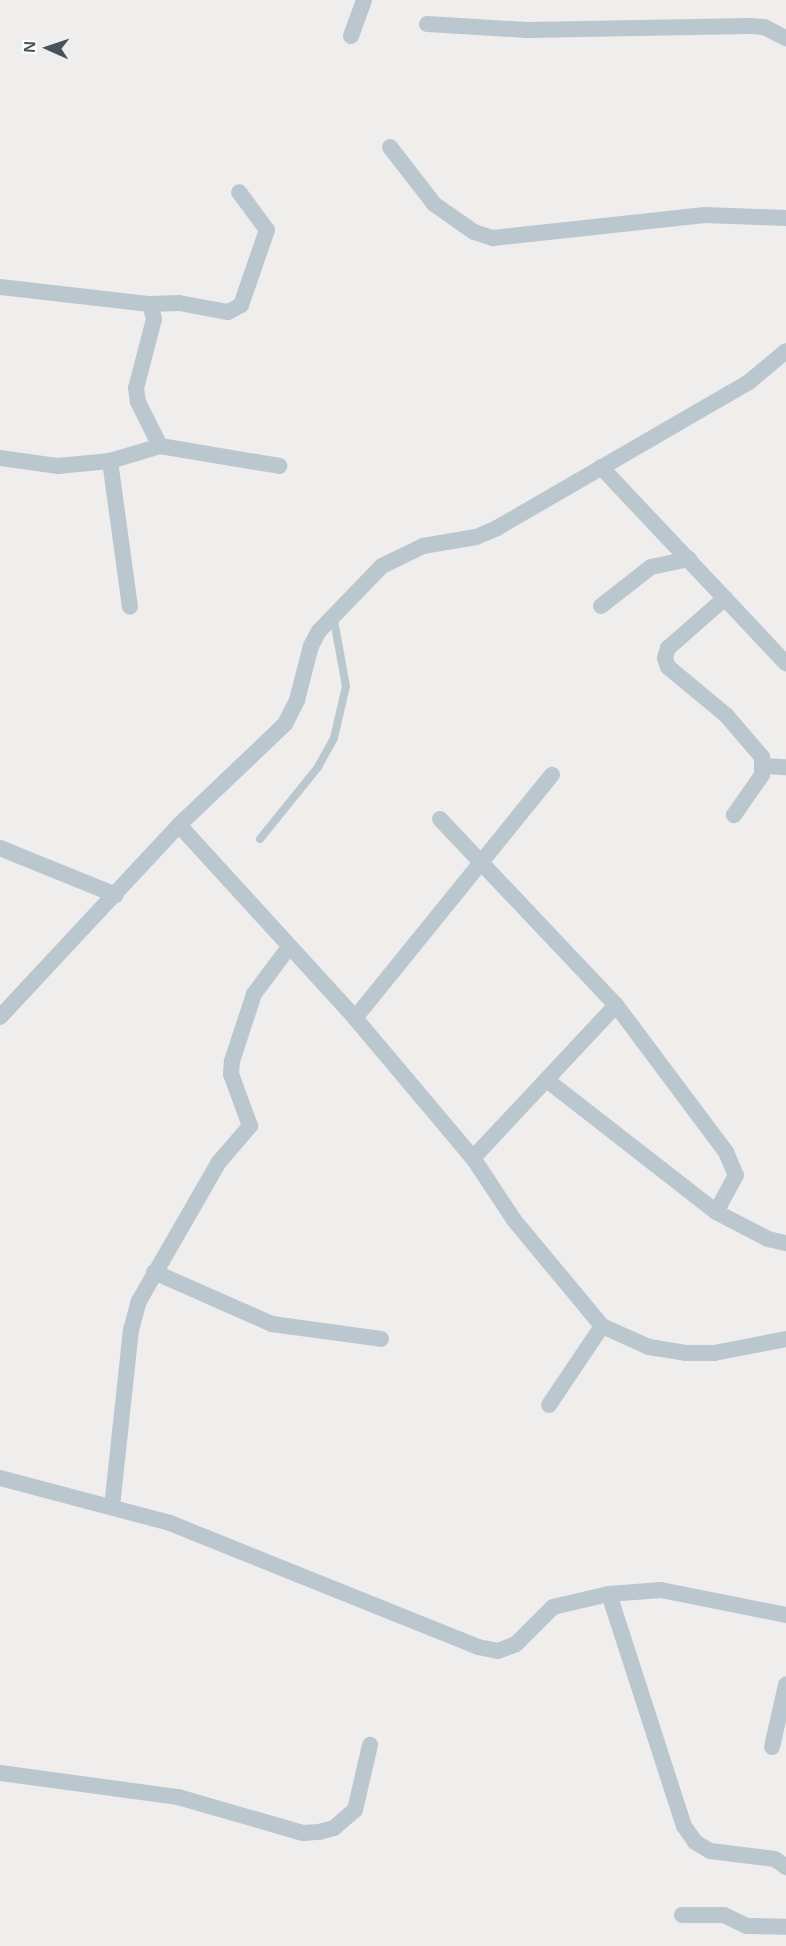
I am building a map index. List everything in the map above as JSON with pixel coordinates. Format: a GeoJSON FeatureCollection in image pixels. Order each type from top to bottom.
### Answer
{"type":"FeatureCollection","features":[{"type":"Feature","properties":{"kind":"street"},"geometry":{"type":"LineString","coordinates":[[351,36],[364,0]]}},
{"type":"Feature","properties":{"kind":"street"},"geometry":{"type":"LineString","coordinates":[[427,24],[527,30],[750,26],[764,27],[786,38]]}},
{"type":"Feature","properties":{"kind":"street"},"geometry":{"type":"LineString","coordinates":[[390,147],[434,204],[474,232],[493,238],[705,215],[786,218]]}},
{"type":"Feature","properties":{"kind":"street"},"geometry":{"type":"LineString","coordinates":[[0,287],[150,304],[178,303],[228,312],[241,304],[267,230],[239,192]]}},
{"type":"Feature","properties":{"kind":"street"},"geometry":{"type":"LineString","coordinates":[[150,304],[154,319],[136,388],[138,402],[160,446]]}},
{"type":"Feature","properties":{"kind":"street"},"geometry":{"type":"LineString","coordinates":[[0,1017],[179,825],[285,724],[297,700],[311,646],[333,615],[382,566],[423,546],[460,540],[496,528],[749,382],[786,351]]}},
{"type":"Feature","properties":{"kind":"street"},"geometry":{"type":"LineString","coordinates":[[0,458],[58,466],[110,461],[160,446],[279,466]]}},
{"type":"Feature","properties":{"kind":"street"},"geometry":{"type":"LineString","coordinates":[[110,461],[130,607]]}},
{"type":"Feature","properties":{"kind":"street"},"geometry":{"type":"LineString","coordinates":[[601,467],[786,663]]}},
{"type":"Feature","properties":{"kind":"street"},"geometry":{"type":"LineString","coordinates":[[601,606],[651,567],[689,559]]}},
{"type":"Feature","properties":{"kind":"street"},"geometry":{"type":"LineString","coordinates":[[725,598],[668,648],[665,658],[668,667],[726,715],[762,757],[764,766],[762,775],[734,815]]}},
{"type":"Feature","properties":{"kind":"street"},"geometry":{"type":"LineString","coordinates":[[764,766],[786,767]]}},
{"type":"Feature","properties":{"kind":"street"},"geometry":{"type":"LineString","coordinates":[[355,1018],[552,775]]}},
{"type":"Feature","properties":{"kind":"street"},"geometry":{"type":"LineString","coordinates":[[440,819],[481,865],[616,1005],[733,1166],[734,1185],[716,1212]]}},
{"type":"Feature","properties":{"kind":"street"},"geometry":{"type":"LineString","coordinates":[[179,825],[355,1018],[473,1158],[514,1220],[602,1326],[649,1347],[686,1353],[714,1353],[786,1339]]}},
{"type":"Feature","properties":{"kind":"street"},"geometry":{"type":"LineString","coordinates":[[0,848],[116,895]]}},
{"type":"Feature","properties":{"kind":"street"},"geometry":{"type":"LineString","coordinates":[[112,1507],[131,1330],[140,1301],[154,1272],[219,1162],[250,1126],[231,1074],[232,1061],[254,994],[289,947]]}},
{"type":"Feature","properties":{"kind":"street"},"geometry":{"type":"LineString","coordinates":[[473,1158],[548,1081],[616,1005]]}},
{"type":"Feature","properties":{"kind":"street"},"geometry":{"type":"LineString","coordinates":[[548,1081],[716,1212],[768,1239],[786,1243]]}},
{"type":"Feature","properties":{"kind":"street"},"geometry":{"type":"LineString","coordinates":[[154,1272],[272,1324],[381,1339]]}},
{"type":"Feature","properties":{"kind":"street"},"geometry":{"type":"LineString","coordinates":[[549,1405],[602,1326]]}},
{"type":"Feature","properties":{"kind":"street"},"geometry":{"type":"LineString","coordinates":[[0,1478],[112,1507],[212,1539],[478,1647],[498,1651],[516,1644],[553,1607],[609,1594],[661,1590],[786,1615]]}},
{"type":"Feature","properties":{"kind":"street"},"geometry":{"type":"LineString","coordinates":[[609,1594],[684,1826],[695,1842],[710,1851],[775,1859],[786,1867]]}},
{"type":"Feature","properties":{"kind":"street"},"geometry":{"type":"LineString","coordinates":[[772,1747],[786,1685]]}},
{"type":"Feature","properties":{"kind":"street"},"geometry":{"type":"LineString","coordinates":[[0,1773],[178,1797],[311,1833],[334,1828],[355,1810],[370,1745]]}},
{"type":"Feature","properties":{"kind":"street"},"geometry":{"type":"LineString","coordinates":[[682,1915],[724,1915],[747,1926],[786,1927]]}},
{"type":"Feature","properties":{"kind":"lane"},"geometry":{"type":"LineString","coordinates":[[260,839],[318,767],[334,738],[346,686],[333,615]]}}]}
